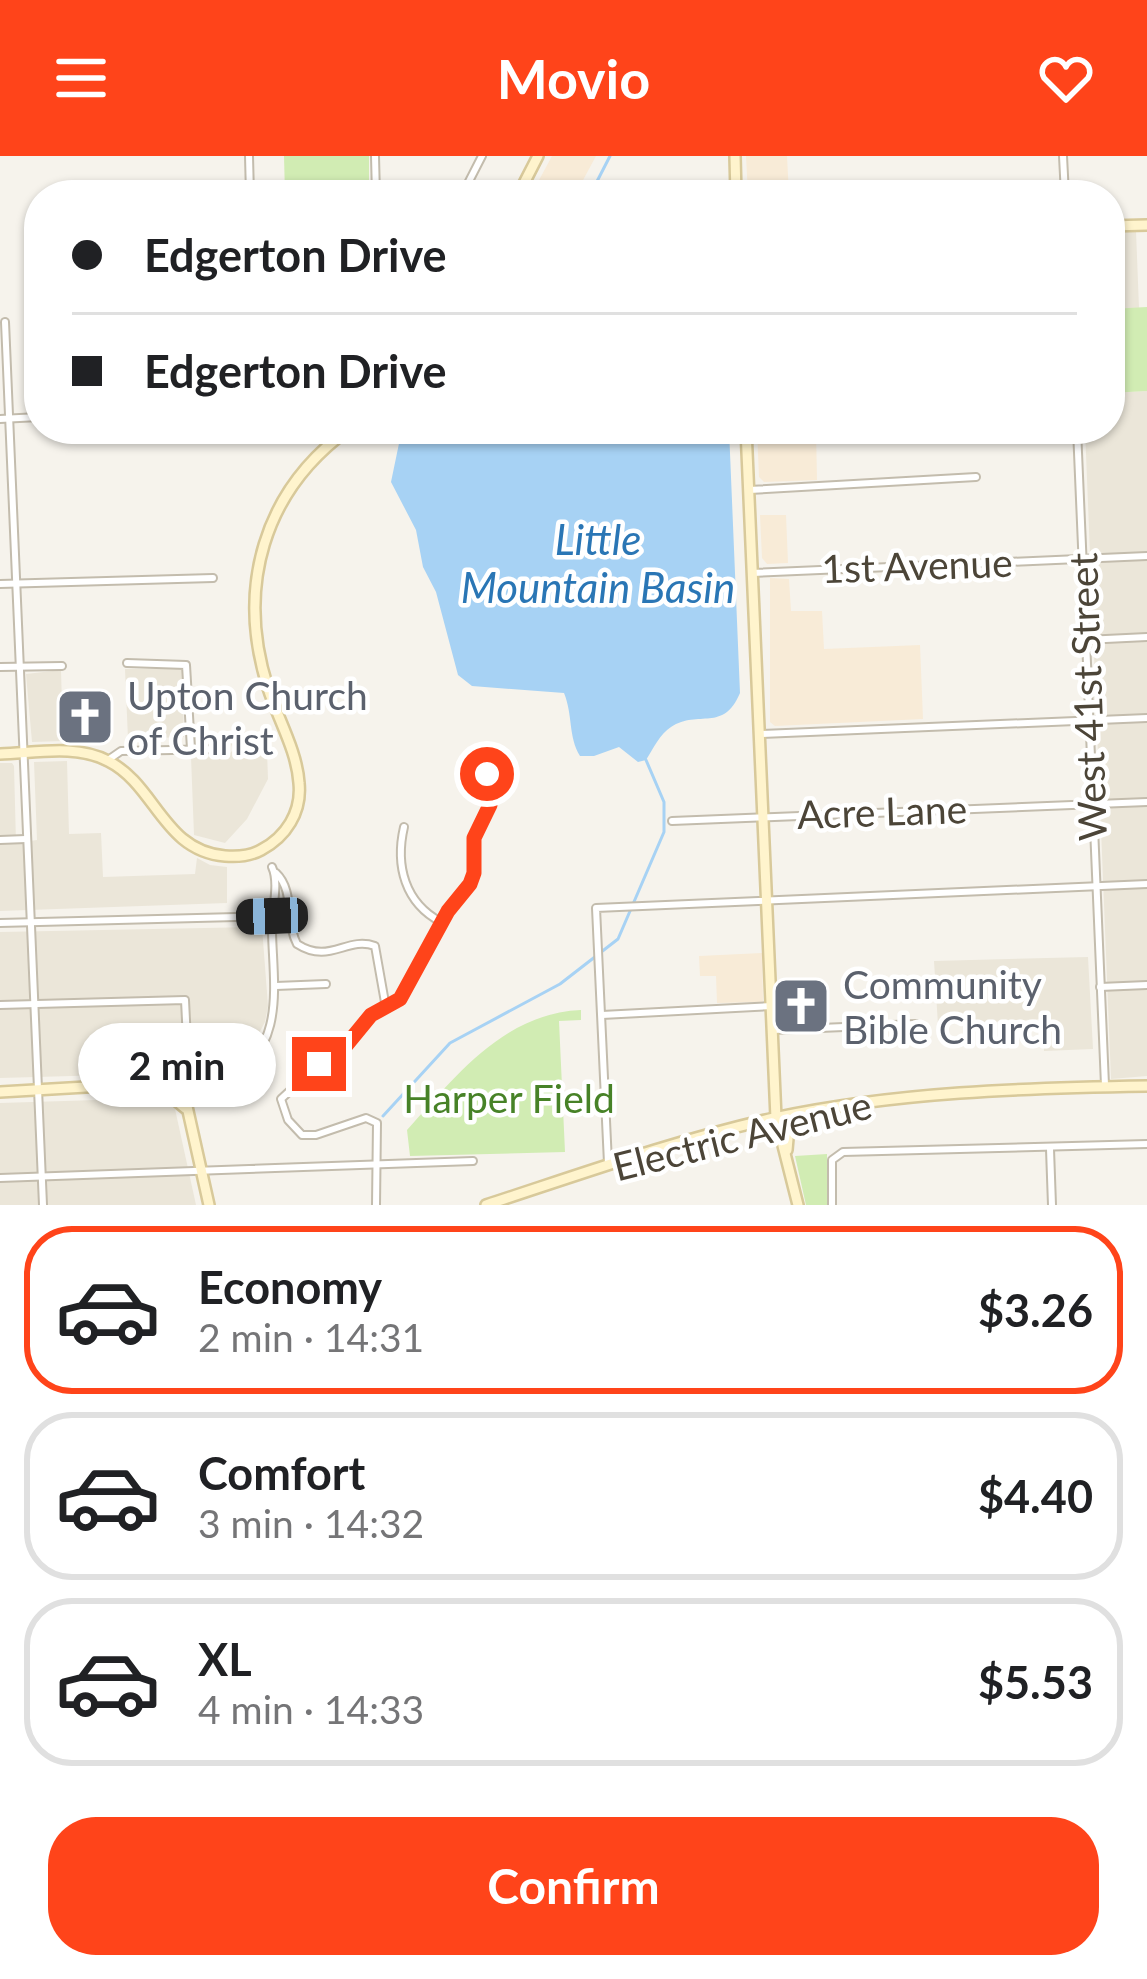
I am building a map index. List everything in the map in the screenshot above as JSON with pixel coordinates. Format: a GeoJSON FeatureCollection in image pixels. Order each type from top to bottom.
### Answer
{"type":"FeatureCollection","features":[{"type":"Feature","properties":{"kind":"main road"},"geometry":{"type":"LineString","coordinates":[[0,754],[84,752],[107,760],[127,775],[169,828],[208,853],[257,852],[290,824],[298,807],[299,778],[260,655],[256,611],[260,570],[273,517],[287,488],[330,444]]}},
{"type":"Feature","properties":{"kind":"main road"},"geometry":{"type":"LineString","coordinates":[[747,444],[776,1118],[798,1205]]}},
{"type":"Feature","properties":{"kind":"main road"},"geometry":{"type":"LineString","coordinates":[[0,1092],[189,1081],[184,1094],[209,1205]]}},
{"type":"Feature","properties":{"kind":"main road"},"geometry":{"type":"LineString","coordinates":[[140,1086],[176,1098],[188,1112]]}},
{"type":"Feature","properties":{"kind":"main road","name":"Electric Avenue"},"geometry":{"type":"LineString","coordinates":[[486,1205],[608,1166],[809,1112],[898,1098],[1147,1086]]}},
{"type":"Feature","properties":{"kind":"main road"},"geometry":{"type":"LineString","coordinates":[[786,1157],[789,1126],[809,1112]]}},
{"type":"Feature","properties":{"kind":"street"},"geometry":{"type":"LineString","coordinates":[[4,322],[4,419],[16,584],[43,1205]]}},
{"type":"Feature","properties":{"kind":"street","name":"West 41st Street"},"geometry":{"type":"LineString","coordinates":[[1077,444],[1105,1088]]}},
{"type":"Feature","properties":{"kind":"street"},"geometry":{"type":"LineString","coordinates":[[749,490],[976,477]]}},
{"type":"Feature","properties":{"kind":"street","name":"1st Avenue"},"geometry":{"type":"LineString","coordinates":[[752,573],[1147,556]]}},
{"type":"Feature","properties":{"kind":"street"},"geometry":{"type":"LineString","coordinates":[[0,584],[213,578]]}},
{"type":"Feature","properties":{"kind":"street"},"geometry":{"type":"LineString","coordinates":[[1085,640],[1147,638]]}},
{"type":"Feature","properties":{"kind":"street"},"geometry":{"type":"LineString","coordinates":[[127,663],[186,664],[191,749]]}},
{"type":"Feature","properties":{"kind":"street"},"geometry":{"type":"LineString","coordinates":[[0,668],[62,666]]}},
{"type":"Feature","properties":{"kind":"street"},"geometry":{"type":"LineString","coordinates":[[761,734],[1147,718]]}},
{"type":"Feature","properties":{"kind":"street"},"geometry":{"type":"LineString","coordinates":[[107,760],[122,751],[222,748]]}},
{"type":"Feature","properties":{"kind":"street"},"geometry":{"type":"LineString","coordinates":[[376,1205],[380,1136],[371,1118],[302,1135],[288,1120],[280,1099],[319,1064],[339,1054],[364,1020],[400,999],[441,922],[472,878],[474,838],[490,805],[489,778],[485,771],[475,769]]}},
{"type":"Feature","properties":{"kind":"street","name":"Acre Lane"},"geometry":{"type":"LineString","coordinates":[[672,820],[1147,802]]}},
{"type":"Feature","properties":{"kind":"street"},"geometry":{"type":"LineString","coordinates":[[404,827],[401,867],[411,897],[441,922]]}},
{"type":"Feature","properties":{"kind":"street"},"geometry":{"type":"LineString","coordinates":[[0,840],[27,839]]}},
{"type":"Feature","properties":{"kind":"street"},"geometry":{"type":"LineString","coordinates":[[0,1005],[186,1001],[189,1081],[227,1077],[269,1034],[276,986],[274,870],[286,887],[297,944],[324,954],[359,944],[375,946],[386,1008]]}},
{"type":"Feature","properties":{"kind":"street"},"geometry":{"type":"LineString","coordinates":[[608,1166],[596,908],[1147,884]]}},
{"type":"Feature","properties":{"kind":"street"},"geometry":{"type":"LineString","coordinates":[[0,923],[272,916]]}},
{"type":"Feature","properties":{"kind":"street"},"geometry":{"type":"LineString","coordinates":[[276,986],[326,984]]}},
{"type":"Feature","properties":{"kind":"street"},"geometry":{"type":"LineString","coordinates":[[1100,987],[1147,985]]}},
{"type":"Feature","properties":{"kind":"street"},"geometry":{"type":"LineString","coordinates":[[602,1015],[772,1006]]}},
{"type":"Feature","properties":{"kind":"street"},"geometry":{"type":"LineString","coordinates":[[772,1030],[916,1024]]}},
{"type":"Feature","properties":{"kind":"street"},"geometry":{"type":"LineString","coordinates":[[832,1205],[834,1156],[843,1152],[1147,1144]]}},
{"type":"Feature","properties":{"kind":"street"},"geometry":{"type":"LineString","coordinates":[[1050,1148],[1052,1205]]}},
{"type":"Feature","properties":{"kind":"street"},"geometry":{"type":"LineString","coordinates":[[0,1178],[473,1162]]}},
{"type":"Feature","properties":{"kind":"shaded area"},"geometry":{"type":"Polygon","coordinates":[[[552,156],[596,156],[583,180],[539,180],[552,156]]]}},
{"type":"Feature","properties":{"kind":"shaded area"},"geometry":{"type":"Polygon","coordinates":[[[746,156],[787,156],[788,180],[747,180],[746,156]]]}},
{"type":"Feature","properties":{"kind":"shaded area"},"geometry":{"type":"Polygon","coordinates":[[[1125,231],[1136,231],[1139,308],[1125,308],[1125,231]]]}},
{"type":"Feature","properties":{"kind":"shaded area"},"geometry":{"type":"Polygon","coordinates":[[[1147,391],[1147,1076],[1111,1079],[1086,444],[1125,444],[1125,392],[1147,391]]]}},
{"type":"Feature","properties":{"kind":"shaded area"},"geometry":{"type":"Polygon","coordinates":[[[758,444],[816,444],[817,480],[764,482],[759,477],[758,444]]]}},
{"type":"Feature","properties":{"kind":"shaded area"},"geometry":{"type":"Polygon","coordinates":[[[760,515],[786,515],[788,563],[767,564],[762,558],[760,515]]]}},
{"type":"Feature","properties":{"kind":"shaded area"},"geometry":{"type":"Polygon","coordinates":[[[770,578],[789,579],[791,611],[822,611],[824,649],[920,645],[923,719],[775,726],[770,722],[770,578]]]}},
{"type":"Feature","properties":{"kind":"shaded area"},"geometry":{"type":"Polygon","coordinates":[[[125,669],[182,669],[184,737],[128,739],[125,669]]]}},
{"type":"Feature","properties":{"kind":"shaded area"},"geometry":{"type":"Polygon","coordinates":[[[61,670],[63,741],[32,742],[26,674],[61,670]]]}},
{"type":"Feature","properties":{"kind":"shaded area"},"geometry":{"type":"Polygon","coordinates":[[[258,734],[267,751],[268,779],[247,819],[225,843],[194,835],[191,757],[227,756],[233,750],[228,736],[258,734]]]}},
{"type":"Feature","properties":{"kind":"shaded area"},"geometry":{"type":"Polygon","coordinates":[[[67,761],[69,834],[101,833],[103,877],[195,874],[197,858],[227,867],[227,903],[0,911],[0,763],[14,766],[16,843],[37,840],[34,762],[67,761]]]}},
{"type":"Feature","properties":{"kind":"shaded area"},"geometry":{"type":"Polygon","coordinates":[[[262,927],[265,1022],[235,1061],[181,1073],[0,1078],[0,932],[262,927]]]}},
{"type":"Feature","properties":{"kind":"shaded area"},"geometry":{"type":"Polygon","coordinates":[[[762,953],[763,1002],[717,1003],[716,976],[700,976],[699,956],[762,953]]]}},
{"type":"Feature","properties":{"kind":"shaded area"},"geometry":{"type":"Polygon","coordinates":[[[1088,957],[1093,1049],[1044,1051],[1042,1019],[938,1025],[934,961],[1088,957]]]}},
{"type":"Feature","properties":{"kind":"shaded area"},"geometry":{"type":"Polygon","coordinates":[[[161,1098],[175,1109],[196,1205],[0,1205],[0,1103],[161,1098]]]}},
{"type":"Feature","properties":{"kind":"green space"},"geometry":{"type":"Polygon","coordinates":[[[284,156],[369,156],[369,180],[285,180],[284,156]]]}},
{"type":"Feature","properties":{"kind":"green space"},"geometry":{"type":"Polygon","coordinates":[[[1147,307],[1147,391],[1125,392],[1125,308],[1147,307]]]}},
{"type":"Feature","properties":{"kind":"green space","name":"Harper Field"},"geometry":{"type":"Polygon","coordinates":[[[581,1010],[581,1020],[559,1021],[565,1152],[410,1156],[407,1130],[483,1051],[528,1023],[581,1010]]]}},
{"type":"Feature","properties":{"kind":"green space"},"geometry":{"type":"Polygon","coordinates":[[[827,1154],[827,1205],[806,1205],[795,1156],[827,1154]]]}},
{"type":"Feature","properties":{"kind":"water","name":"Little Mountain Basin"},"geometry":{"type":"Polygon","coordinates":[[[399,444],[730,444],[740,693],[733,705],[718,717],[671,727],[646,760],[638,762],[619,747],[580,756],[564,693],[472,686],[458,675],[416,530],[391,482],[399,444]]]}},
{"type":"Feature","properties":{"kind":"waterway"},"geometry":{"type":"LineString","coordinates":[[598,180],[610,156]]}},
{"type":"Feature","properties":{"kind":"waterway"},"geometry":{"type":"LineString","coordinates":[[383,1116],[450,1043],[560,984],[618,939],[664,832],[664,802],[646,760]]}},
{"type":"Feature","properties":{"kind":"place","name":"Upton Church of Christ"},"geometry":{"type":"Point","coordinates":[85,717]}},
{"type":"Feature","properties":{"kind":"place","name":"Community Bible Church"},"geometry":{"type":"Point","coordinates":[801,1006]}},
{"type":"Feature","properties":{"kind":"route"},"geometry":{"type":"LineString","coordinates":[[319,1064],[339,1054],[364,1020],[400,999],[448,911],[470,884],[474,838],[490,805],[487,774]]}}]}
